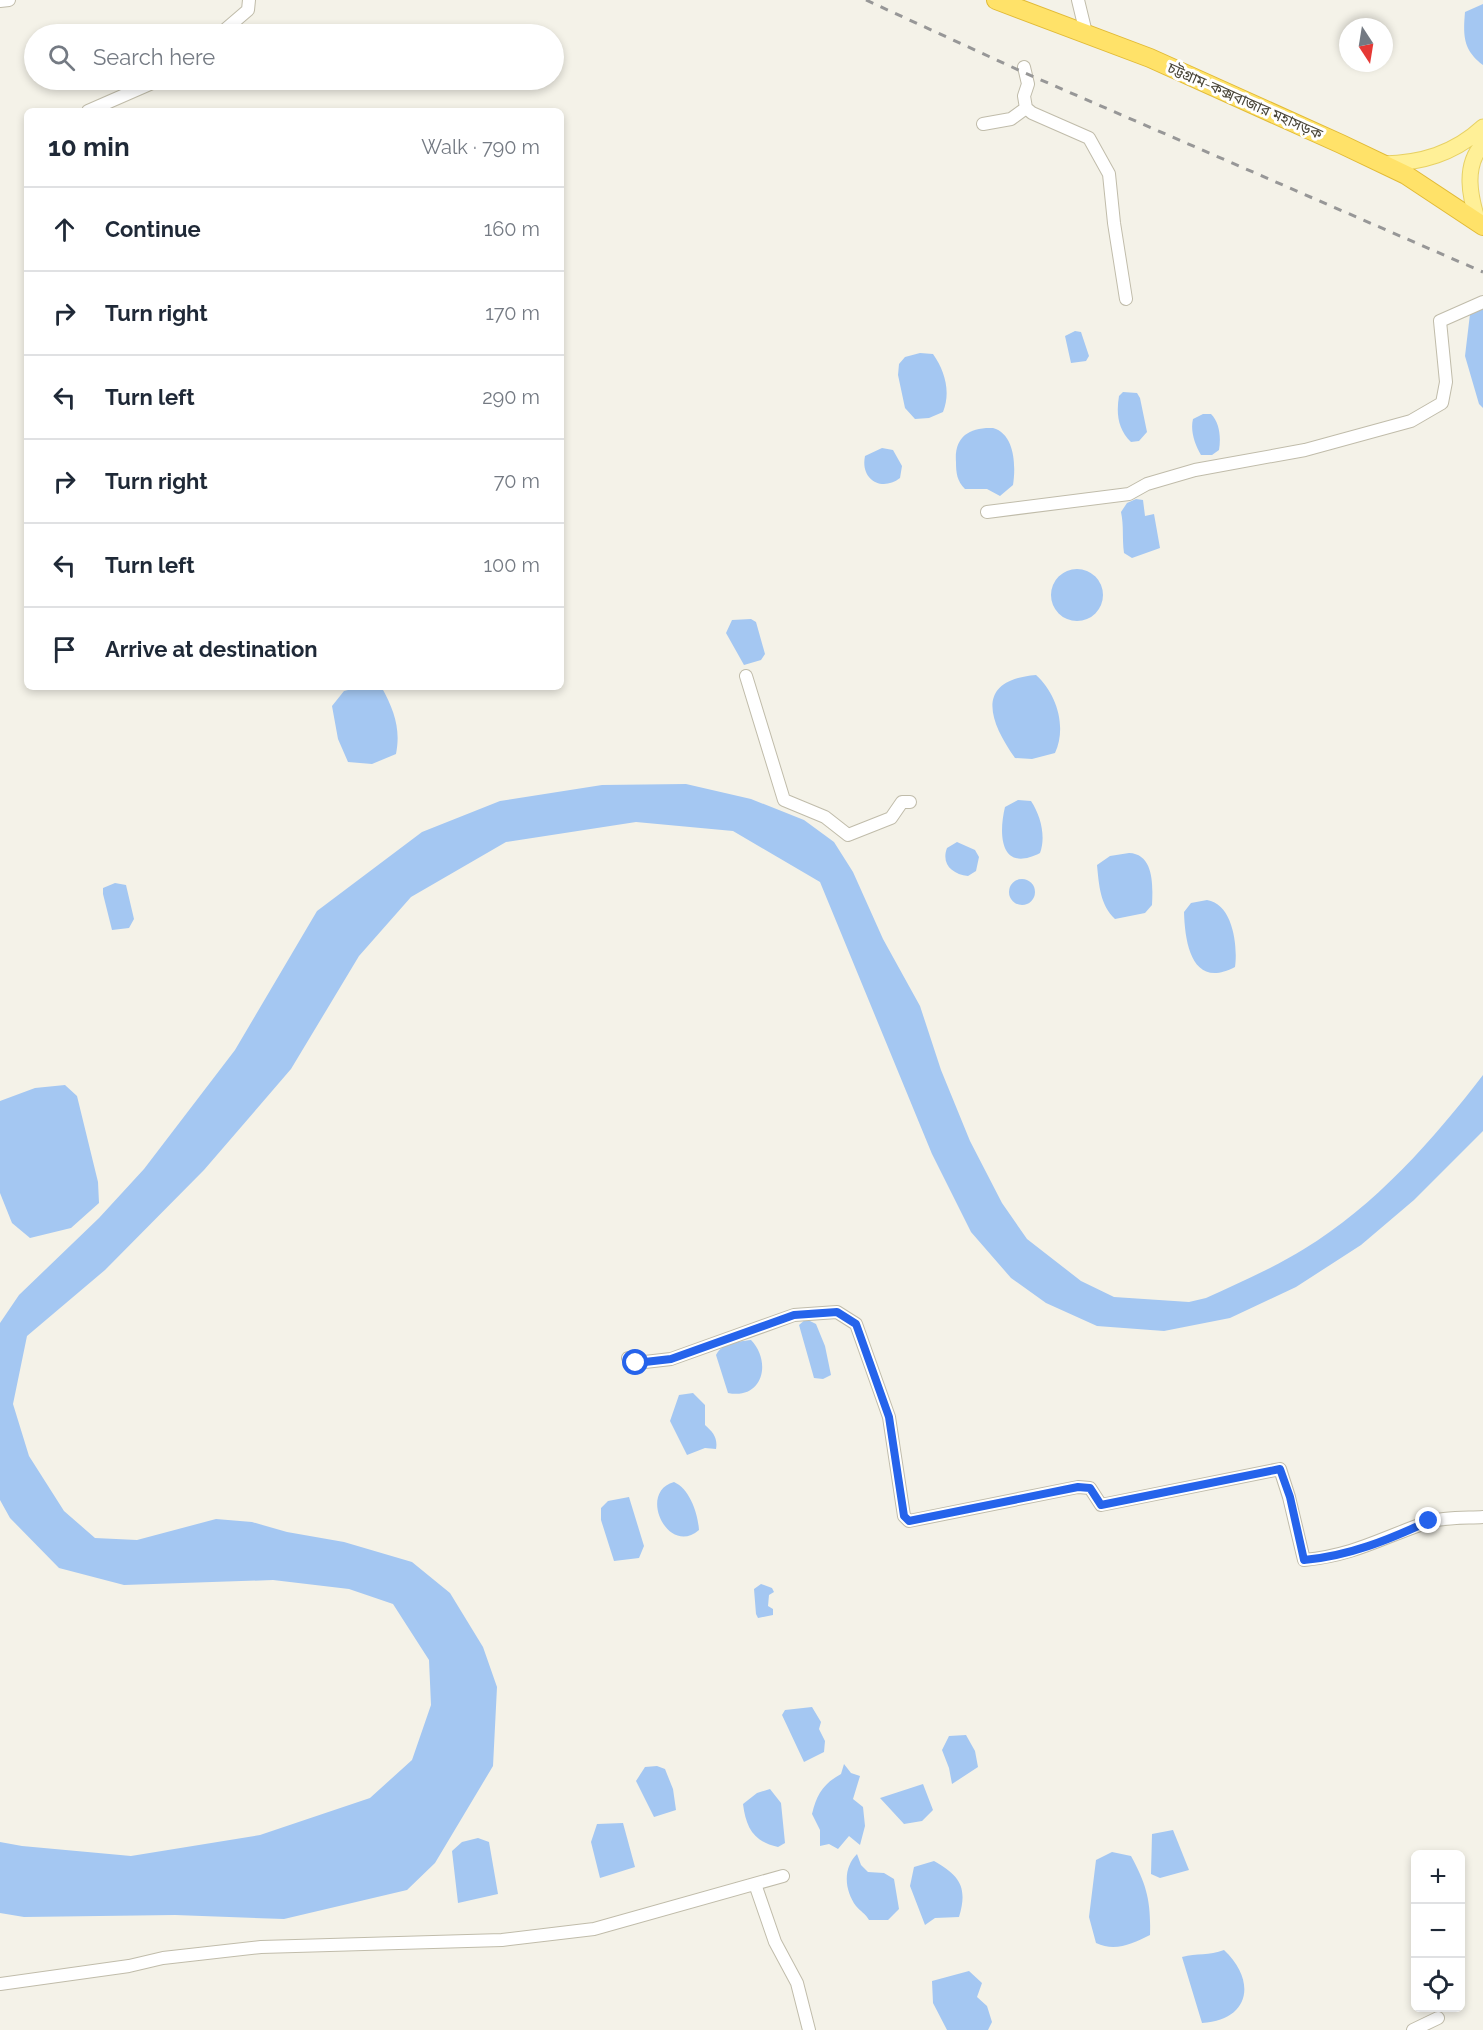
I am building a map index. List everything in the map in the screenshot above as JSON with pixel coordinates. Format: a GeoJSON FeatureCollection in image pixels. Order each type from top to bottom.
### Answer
{"type":"FeatureCollection","features":[{"type":"Feature","properties":{"kind":"highway","name":"চট্টগ্রাম-কক্সবাজার মহাসড়ক"},"geometry":{"type":"LineString","coordinates":[[996,0],[1150,58],[1383,164],[1406,175],[1480,224]]}},
{"type":"Feature","properties":{"kind":"main road"},"geometry":{"type":"LineString","coordinates":[[1383,164],[1424,160],[1443,154],[1483,127]]}},
{"type":"Feature","properties":{"kind":"main road"},"geometry":{"type":"LineString","coordinates":[[1480,224],[1470,197],[1470,176],[1472,163],[1483,144]]}},
{"type":"Feature","properties":{"kind":"street"},"geometry":{"type":"LineString","coordinates":[[0,1],[9,0]]}},
{"type":"Feature","properties":{"kind":"street"},"geometry":{"type":"LineString","coordinates":[[232,24],[248,10],[249,0]]}},
{"type":"Feature","properties":{"kind":"street"},"geometry":{"type":"LineString","coordinates":[[1078,0],[1086,33]]}},
{"type":"Feature","properties":{"kind":"street"},"geometry":{"type":"LineString","coordinates":[[1024,67],[1028,84],[1024,96],[1026,108],[1032,113],[1089,138],[1109,174],[1113,223],[1126,299]]}},
{"type":"Feature","properties":{"kind":"street"},"geometry":{"type":"LineString","coordinates":[[94,108],[136,90]]}},
{"type":"Feature","properties":{"kind":"street"},"geometry":{"type":"LineString","coordinates":[[984,124],[1011,119],[1026,108]]}},
{"type":"Feature","properties":{"kind":"street"},"geometry":{"type":"LineString","coordinates":[[987,512],[1129,494],[1147,484],[1195,470],[1305,450],[1411,421],[1442,403],[1446,382],[1440,321],[1483,302]]}},
{"type":"Feature","properties":{"kind":"street"},"geometry":{"type":"LineString","coordinates":[[746,676],[774,772],[784,800],[790,805],[825,817],[848,835],[891,818],[902,802],[910,802]]}},
{"type":"Feature","properties":{"kind":"street"},"geometry":{"type":"LineString","coordinates":[[628,1358],[636,1363],[671,1359],[794,1315],[837,1312],[856,1324],[889,1417],[904,1516],[909,1521],[1078,1487],[1090,1488],[1101,1505],[1280,1469],[1290,1497],[1304,1560],[1359,1550],[1429,1521],[1483,1517]]}},
{"type":"Feature","properties":{"kind":"street"},"geometry":{"type":"LineString","coordinates":[[0,1984],[129,1966],[163,1958],[261,1947],[502,1940],[594,1929],[783,1876]]}},
{"type":"Feature","properties":{"kind":"street"},"geometry":{"type":"LineString","coordinates":[[755,1884],[775,1942],[797,1983],[809,2030]]}},
{"type":"Feature","properties":{"kind":"street"},"geometry":{"type":"LineString","coordinates":[[1413,2030],[1438,2018]]}},
{"type":"Feature","properties":{"kind":"water"},"geometry":{"type":"Polygon","coordinates":[[[1483,4],[1483,65],[1471,54],[1464,28],[1465,12],[1483,4]]]}},
{"type":"Feature","properties":{"kind":"water"},"geometry":{"type":"Polygon","coordinates":[[[1483,303],[1483,408],[1479,404],[1465,356],[1470,314],[1483,303]]]}},
{"type":"Feature","properties":{"kind":"water"},"geometry":{"type":"Polygon","coordinates":[[[1075,331],[1081,332],[1089,356],[1086,361],[1071,363],[1065,336],[1075,331]]]}},
{"type":"Feature","properties":{"kind":"water"},"geometry":{"type":"Polygon","coordinates":[[[920,353],[933,354],[944,375],[947,389],[943,412],[929,418],[915,419],[905,408],[898,375],[899,364],[905,357],[920,353]]]}},
{"type":"Feature","properties":{"kind":"water"},"geometry":{"type":"Polygon","coordinates":[[[1123,392],[1137,393],[1140,398],[1147,432],[1139,441],[1131,442],[1121,426],[1118,403],[1119,396],[1123,392]]]}},
{"type":"Feature","properties":{"kind":"water"},"geometry":{"type":"Polygon","coordinates":[[[1203,414],[1211,414],[1219,431],[1219,450],[1212,455],[1201,455],[1194,438],[1193,419],[1203,414]]]}},
{"type":"Feature","properties":{"kind":"water"},"geometry":{"type":"Polygon","coordinates":[[[993,428],[1006,437],[1014,460],[1013,485],[1000,496],[987,489],[965,489],[956,470],[956,453],[960,440],[977,429],[993,428]]]}},
{"type":"Feature","properties":{"kind":"water"},"geometry":{"type":"Polygon","coordinates":[[[882,448],[893,450],[902,466],[900,478],[886,484],[880,484],[869,477],[864,464],[865,456],[882,448]]]}},
{"type":"Feature","properties":{"kind":"water"},"geometry":{"type":"Polygon","coordinates":[[[1136,499],[1143,500],[1145,516],[1154,514],[1160,548],[1132,558],[1124,553],[1121,512],[1127,503],[1136,499]]]}},
{"type":"Feature","properties":{"kind":"water"},"geometry":{"type":"Polygon","coordinates":[[[1072,569],[1082,569],[1092,573],[1099,580],[1103,595],[1099,610],[1092,617],[1082,621],[1072,621],[1062,617],[1055,610],[1051,600],[1051,590],[1055,580],[1062,573],[1072,569]]]}},
{"type":"Feature","properties":{"kind":"water"},"geometry":{"type":"Polygon","coordinates":[[[751,619],[756,622],[765,654],[761,660],[744,665],[726,633],[732,620],[751,619]]]}},
{"type":"Feature","properties":{"kind":"water"},"geometry":{"type":"Polygon","coordinates":[[[1036,675],[1050,692],[1058,711],[1060,733],[1058,743],[1055,753],[1032,759],[1015,758],[998,730],[992,704],[995,693],[1003,685],[1016,678],[1036,675]]]}},
{"type":"Feature","properties":{"kind":"water"},"geometry":{"type":"Polygon","coordinates":[[[383,690],[397,728],[396,754],[372,764],[348,762],[338,739],[332,706],[344,691],[383,690]]]}},
{"type":"Feature","properties":{"kind":"water"},"geometry":{"type":"Polygon","coordinates":[[[686,784],[751,799],[804,820],[834,842],[853,872],[883,939],[920,1006],[941,1070],[970,1141],[1002,1203],[1027,1239],[1081,1281],[1114,1297],[1189,1302],[1206,1298],[1304,1249],[1355,1213],[1379,1192],[1444,1124],[1483,1075],[1483,1131],[1414,1200],[1361,1245],[1296,1287],[1230,1318],[1164,1331],[1097,1326],[1046,1303],[1011,1278],[971,1232],[932,1154],[820,882],[733,831],[636,822],[506,842],[411,897],[359,956],[291,1069],[204,1170],[105,1270],[27,1336],[13,1404],[29,1456],[64,1511],[95,1538],[137,1540],[216,1519],[252,1522],[287,1532],[344,1542],[412,1562],[450,1593],[483,1647],[497,1687],[493,1766],[435,1863],[407,1890],[284,1919],[175,1915],[24,1917],[0,1913],[0,1842],[131,1856],[260,1835],[370,1798],[412,1760],[431,1705],[429,1660],[393,1604],[349,1589],[273,1580],[124,1585],[59,1568],[10,1518],[0,1500],[0,1323],[19,1295],[99,1218],[144,1169],[235,1050],[317,911],[422,832],[500,801],[602,785],[686,784]]]}},
{"type":"Feature","properties":{"kind":"water"},"geometry":{"type":"Polygon","coordinates":[[[1018,800],[1031,801],[1042,827],[1043,840],[1040,853],[1027,858],[1010,855],[1003,840],[1005,807],[1018,800]]]}},
{"type":"Feature","properties":{"kind":"water"},"geometry":{"type":"Polygon","coordinates":[[[957,842],[975,850],[979,857],[976,871],[968,876],[957,873],[949,867],[945,859],[947,848],[957,842]]]}},
{"type":"Feature","properties":{"kind":"water"},"geometry":{"type":"Polygon","coordinates":[[[1129,853],[1137,855],[1148,865],[1152,880],[1152,905],[1145,913],[1115,919],[1103,901],[1097,865],[1110,856],[1129,853]]]}},
{"type":"Feature","properties":{"kind":"water"},"geometry":{"type":"Polygon","coordinates":[[[1022,879],[1031,883],[1035,892],[1031,901],[1022,905],[1013,901],[1009,892],[1013,883],[1022,879]]]}},
{"type":"Feature","properties":{"kind":"water"},"geometry":{"type":"Polygon","coordinates":[[[115,883],[126,885],[134,919],[129,928],[112,930],[103,888],[115,883]]]}},
{"type":"Feature","properties":{"kind":"water"},"geometry":{"type":"Polygon","coordinates":[[[1207,900],[1223,909],[1232,927],[1236,948],[1235,967],[1221,972],[1209,972],[1201,968],[1194,960],[1186,938],[1184,912],[1191,903],[1207,900]]]}},
{"type":"Feature","properties":{"kind":"water"},"geometry":{"type":"Polygon","coordinates":[[[65,1085],[77,1096],[98,1182],[99,1203],[71,1228],[30,1238],[12,1223],[0,1193],[0,1101],[35,1088],[65,1085]]]}},
{"type":"Feature","properties":{"kind":"water"},"geometry":{"type":"Polygon","coordinates":[[[806,1319],[816,1324],[825,1346],[831,1375],[823,1379],[814,1378],[799,1325],[806,1319]]]}},
{"type":"Feature","properties":{"kind":"water"},"geometry":{"type":"Polygon","coordinates":[[[751,1340],[761,1359],[761,1377],[749,1391],[740,1394],[728,1393],[716,1355],[722,1348],[735,1342],[751,1340]]]}},
{"type":"Feature","properties":{"kind":"water"},"geometry":{"type":"Polygon","coordinates":[[[693,1393],[705,1405],[705,1425],[714,1436],[716,1449],[705,1448],[687,1455],[670,1421],[679,1395],[693,1393]]]}},
{"type":"Feature","properties":{"kind":"water"},"geometry":{"type":"Polygon","coordinates":[[[674,1482],[680,1485],[689,1496],[697,1517],[699,1530],[688,1536],[677,1535],[668,1529],[657,1509],[658,1498],[663,1488],[674,1482]]]}},
{"type":"Feature","properties":{"kind":"water"},"geometry":{"type":"Polygon","coordinates":[[[629,1497],[644,1546],[639,1558],[614,1561],[601,1520],[601,1508],[608,1501],[629,1497]]]}},
{"type":"Feature","properties":{"kind":"water"},"geometry":{"type":"Polygon","coordinates":[[[761,1584],[772,1588],[774,1592],[769,1595],[768,1606],[773,1609],[773,1615],[758,1618],[754,1589],[761,1584]]]}},
{"type":"Feature","properties":{"kind":"water"},"geometry":{"type":"Polygon","coordinates":[[[812,1707],[821,1722],[819,1729],[825,1741],[824,1752],[804,1762],[782,1715],[785,1710],[812,1707]]]}},
{"type":"Feature","properties":{"kind":"water"},"geometry":{"type":"Polygon","coordinates":[[[966,1735],[975,1751],[978,1767],[952,1784],[942,1750],[949,1736],[966,1735]]]}},
{"type":"Feature","properties":{"kind":"water"},"geometry":{"type":"Polygon","coordinates":[[[844,1764],[851,1773],[860,1776],[853,1799],[863,1807],[865,1826],[860,1845],[849,1836],[838,1849],[829,1844],[820,1846],[820,1830],[812,1814],[814,1807],[822,1790],[841,1774],[844,1764]]]}},
{"type":"Feature","properties":{"kind":"water"},"geometry":{"type":"Polygon","coordinates":[[[657,1766],[665,1769],[673,1789],[676,1810],[654,1817],[636,1781],[645,1767],[657,1766]]]}},
{"type":"Feature","properties":{"kind":"water"},"geometry":{"type":"Polygon","coordinates":[[[923,1784],[933,1810],[922,1821],[904,1824],[880,1798],[923,1784]]]}},
{"type":"Feature","properties":{"kind":"water"},"geometry":{"type":"Polygon","coordinates":[[[770,1789],[781,1803],[785,1843],[778,1847],[757,1838],[746,1820],[743,1804],[757,1793],[770,1789]]]}},
{"type":"Feature","properties":{"kind":"water"},"geometry":{"type":"Polygon","coordinates":[[[623,1823],[635,1867],[600,1878],[591,1842],[597,1824],[623,1823]]]}},
{"type":"Feature","properties":{"kind":"water"},"geometry":{"type":"Polygon","coordinates":[[[1173,1830],[1189,1870],[1160,1878],[1151,1874],[1152,1834],[1173,1830]]]}},
{"type":"Feature","properties":{"kind":"water"},"geometry":{"type":"Polygon","coordinates":[[[478,1838],[489,1842],[498,1894],[458,1903],[452,1851],[462,1842],[478,1838]]]}},
{"type":"Feature","properties":{"kind":"water"},"geometry":{"type":"Polygon","coordinates":[[[1112,1852],[1131,1856],[1147,1894],[1150,1913],[1150,1935],[1117,1947],[1096,1943],[1089,1917],[1096,1860],[1112,1852]]]}},
{"type":"Feature","properties":{"kind":"water"},"geometry":{"type":"Polygon","coordinates":[[[857,1854],[861,1865],[868,1872],[884,1873],[894,1879],[899,1909],[888,1920],[869,1920],[856,1906],[849,1893],[847,1872],[857,1854]]]}},
{"type":"Feature","properties":{"kind":"water"},"geometry":{"type":"Polygon","coordinates":[[[934,1861],[956,1877],[960,1883],[962,1907],[959,1917],[935,1918],[925,1925],[910,1886],[914,1867],[934,1861]]]}},
{"type":"Feature","properties":{"kind":"water"},"geometry":{"type":"Polygon","coordinates":[[[1224,1950],[1241,1974],[1244,1986],[1243,1997],[1239,2007],[1230,2015],[1202,2023],[1182,1957],[1224,1950]]]}},
{"type":"Feature","properties":{"kind":"water"},"geometry":{"type":"Polygon","coordinates":[[[969,1971],[982,1983],[977,1997],[987,2006],[992,2022],[988,2030],[947,2030],[933,2003],[932,1981],[969,1971]]]}},
{"type":"Feature","properties":{"kind":"railway"},"geometry":{"type":"LineString","coordinates":[[866,0],[1025,73],[1483,272]]}},
{"type":"Feature","properties":{"kind":"route"},"geometry":{"type":"LineString","coordinates":[[636,1363],[671,1359],[794,1315],[837,1312],[856,1324],[889,1417],[904,1516],[909,1521],[1078,1487],[1090,1488],[1101,1505],[1176,1489],[1215,1484],[1280,1469],[1290,1497],[1304,1560],[1359,1550],[1429,1521]]}}]}
